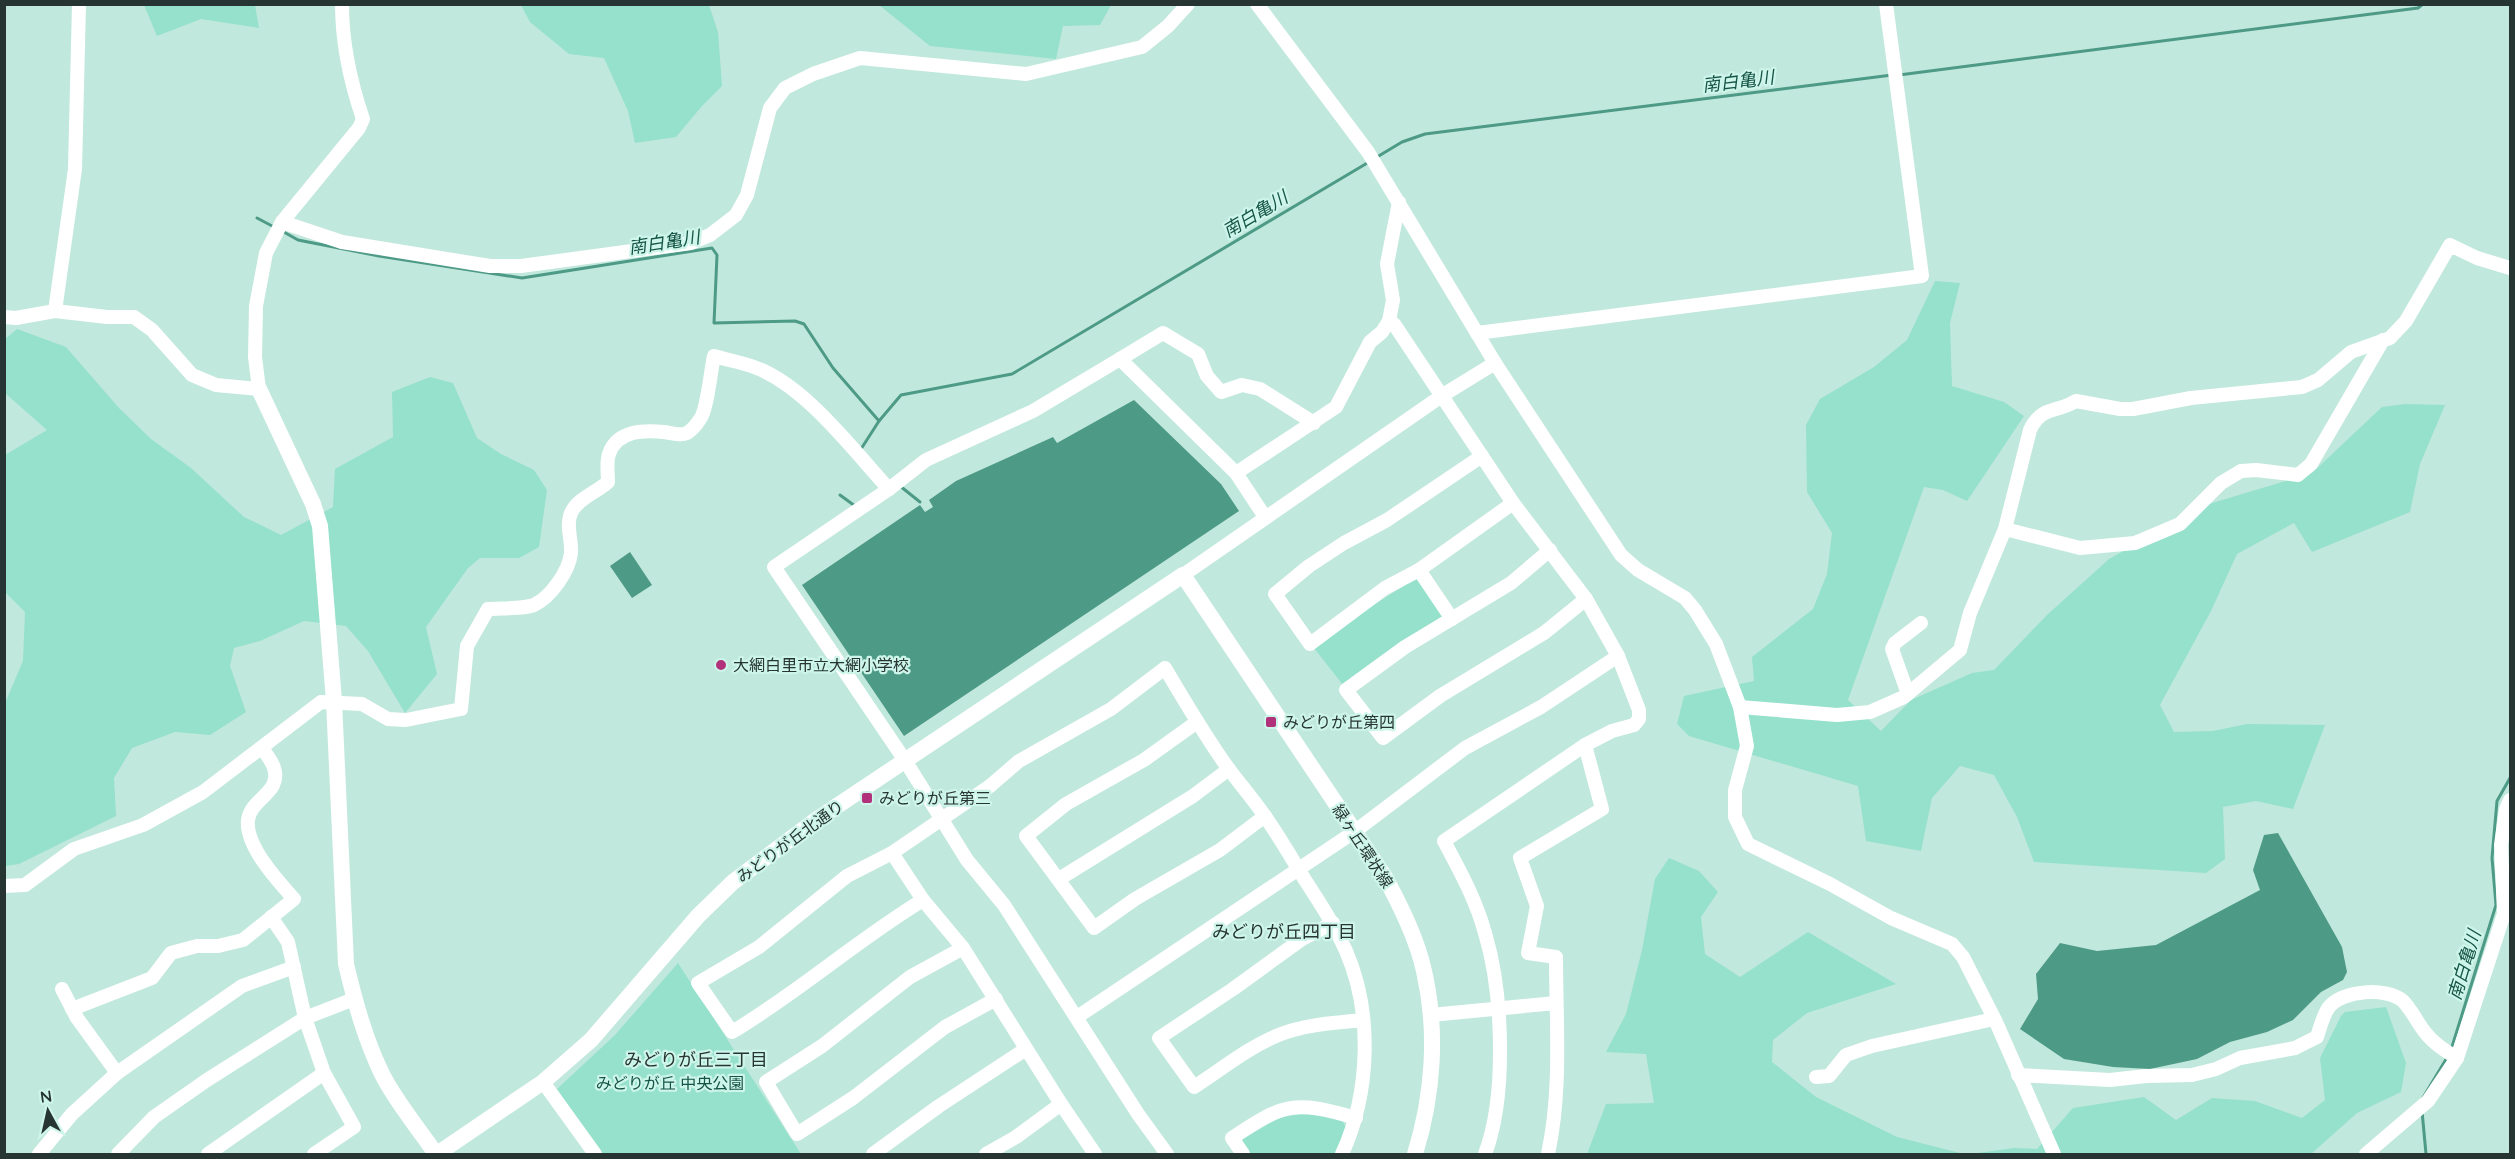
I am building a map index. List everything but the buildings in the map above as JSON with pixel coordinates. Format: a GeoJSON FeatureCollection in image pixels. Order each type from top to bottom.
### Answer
{"type":"FeatureCollection","features":[{"type":"Feature","properties":{"kind":"street"},"geometry":{"type":"LineString","coordinates":[[55,311],[75,169],[79,4]]}},
{"type":"Feature","properties":{"kind":"street"},"geometry":{"type":"LineString","coordinates":[[342,4],[342,35],[352,87],[363,119],[359,128],[282,222],[266,253],[258,286],[255,357],[259,389],[314,504],[320,526],[334,701],[346,964],[354,999],[369,1045],[383,1076],[437,1155]]}},
{"type":"Feature","properties":{"kind":"street"},"geometry":{"type":"LineString","coordinates":[[282,222],[342,242],[490,266],[521,266],[691,243],[710,235],[736,215],[747,195],[770,108],[785,88],[813,74],[860,58],[1026,74],[1142,46],[1168,26],[1188,4]]}},
{"type":"Feature","properties":{"kind":"street"},"geometry":{"type":"LineString","coordinates":[[1257,4],[1368,152],[1495,363],[1621,555],[1638,570],[1685,598],[1716,644],[1740,707],[1747,746],[1735,790],[1735,817],[1748,844],[1830,884],[1891,918],[1952,944],[1963,957],[1994,1019],[2054,1155]]}},
{"type":"Feature","properties":{"kind":"street"},"geometry":{"type":"LineString","coordinates":[[1477,333],[1922,276],[1886,4]]}},
{"type":"Feature","properties":{"kind":"street"},"geometry":{"type":"LineString","coordinates":[[1236,473],[1336,408],[1371,342],[1382,332],[1389,321],[1393,300],[1387,264],[1399,202]]}},
{"type":"Feature","properties":{"kind":"street"},"geometry":{"type":"LineString","coordinates":[[1740,707],[1837,715],[1870,712],[1908,694],[1960,650],[1970,613],[2005,529],[2030,430],[2035,418],[2043,412],[2064,408],[2076,401],[2120,410],[2191,398],[2302,387],[2318,380],[2351,352],[2390,338],[2406,321],[2450,245],[2477,258],[2511,268]]}},
{"type":"Feature","properties":{"kind":"street"},"geometry":{"type":"LineString","coordinates":[[4,317],[40,315],[55,311],[107,317],[134,317],[152,330],[192,375],[216,385],[259,389]]}},
{"type":"Feature","properties":{"kind":"street"},"geometry":{"type":"LineString","coordinates":[[1389,321],[1394,324],[1443,395],[1513,503],[1586,599],[1618,656],[1639,710],[1639,719],[1634,725],[1612,731],[1585,746],[1444,841],[1468,886],[1485,934],[1497,1008],[1500,1072],[1495,1113],[1485,1155]]}},
{"type":"Feature","properties":{"kind":"street"},"geometry":{"type":"LineString","coordinates":[[1167,1155],[1138,1114],[1004,905],[967,860],[906,762],[774,567],[889,489],[926,460],[1033,411],[1163,333],[1198,354],[1208,376],[1221,392],[1242,385],[1260,389],[1314,423]]}},
{"type":"Feature","properties":{"kind":"street"},"geometry":{"type":"LineString","coordinates":[[2005,529],[2080,548],[2136,543],[2180,524],[2221,483],[2241,471],[2256,470],[2298,475],[2311,464],[2383,340]]}},
{"type":"Feature","properties":{"kind":"street"},"geometry":{"type":"LineString","coordinates":[[4,886],[25,885],[74,849],[143,825],[203,792],[321,702],[362,704],[388,719],[406,720],[461,709],[467,646],[488,609],[533,606],[561,579],[566,571],[571,552],[568,530],[571,513],[578,503],[608,482],[608,456],[613,446],[621,438],[634,432],[648,430],[687,433],[702,417],[714,356],[756,368],[784,384],[816,409],[889,489]]}},
{"type":"Feature","properties":{"kind":"street"},"geometry":{"type":"LineString","coordinates":[[1120,359],[1236,473],[1265,516]]}},
{"type":"Feature","properties":{"kind":"street"},"geometry":{"type":"LineString","coordinates":[[1183,574],[1443,395],[1495,363]]}},
{"type":"Feature","properties":{"kind":"street"},"geometry":{"type":"LineString","coordinates":[[1482,456],[1387,520],[1344,543],[1309,566],[1275,594],[1310,644],[1385,588],[1419,570],[1513,503]]}},
{"type":"Feature","properties":{"kind":"street"},"geometry":{"type":"LineString","coordinates":[[1550,550],[1511,583],[1405,647],[1346,690],[1383,738],[1440,696],[1544,633],[1586,599]]}},
{"type":"Feature","properties":{"kind":"street"},"geometry":{"type":"LineString","coordinates":[[1419,570],[1452,619]]}},
{"type":"Feature","properties":{"kind":"street","name":"みどりが丘北通り"},"geometry":{"type":"LineString","coordinates":[[437,1155],[543,1082],[591,1040],[698,916],[734,882],[816,820],[906,762],[1183,574]]}},
{"type":"Feature","properties":{"kind":"street","name":"緑ヶ丘環状線"},"geometry":{"type":"LineString","coordinates":[[1183,574],[1385,877],[1403,912],[1424,971],[1431,1015],[1431,1083],[1424,1128],[1415,1155]]}},
{"type":"Feature","properties":{"kind":"street"},"geometry":{"type":"LineString","coordinates":[[1908,694],[1892,649],[1895,643],[1922,624]]}},
{"type":"Feature","properties":{"kind":"street"},"geometry":{"type":"LineString","coordinates":[[1077,1017],[1354,832],[1465,748],[1540,707],[1618,656]]}},
{"type":"Feature","properties":{"kind":"street"},"geometry":{"type":"LineString","coordinates":[[923,900],[881,926],[774,1007],[732,1032],[698,983],[759,948],[848,876],[892,853],[990,786],[1019,761],[1111,709],[1165,668],[1197,722],[1265,816],[1333,923],[1347,952],[1357,984],[1363,1020],[1363,1080],[1356,1118],[1342,1155]]}},
{"type":"Feature","properties":{"kind":"street"},"geometry":{"type":"LineString","coordinates":[[1197,722],[1144,760],[1066,804],[1026,836],[1094,928],[1135,899],[1220,850],[1265,816]]}},
{"type":"Feature","properties":{"kind":"street"},"geometry":{"type":"LineString","coordinates":[[1548,1155],[1558,1069],[1556,957],[1528,953],[1537,906],[1520,858],[1602,809],[1585,746]]}},
{"type":"Feature","properties":{"kind":"street"},"geometry":{"type":"LineString","coordinates":[[72,1009],[152,978],[171,952],[197,946],[218,946],[243,940],[294,899],[267,868],[252,837],[248,820],[256,803],[270,793],[274,781],[274,769],[262,748]]}},
{"type":"Feature","properties":{"kind":"street"},"geometry":{"type":"LineString","coordinates":[[1059,879],[1193,796],[1229,769]]}},
{"type":"Feature","properties":{"kind":"street"},"geometry":{"type":"LineString","coordinates":[[2366,1155],[2428,1101],[2451,1054],[2504,914],[2501,845],[2506,809],[2511,800]]}},
{"type":"Feature","properties":{"kind":"street"},"geometry":{"type":"LineString","coordinates":[[892,853],[923,900],[963,948],[1093,1154]]}},
{"type":"Feature","properties":{"kind":"street"},"geometry":{"type":"LineString","coordinates":[[271,918],[288,942],[305,1018],[324,1073],[354,1127],[314,1155]]}},
{"type":"Feature","properties":{"kind":"street"},"geometry":{"type":"LineString","coordinates":[[1333,923],[1302,939],[1233,989],[1159,1038],[1194,1088],[1248,1051],[1281,1034],[1312,1025],[1363,1020]]}},
{"type":"Feature","properties":{"kind":"street"},"geometry":{"type":"LineString","coordinates":[[963,948],[910,977],[822,1046],[766,1082],[797,1134],[853,1098],[945,1027],[996,999]]}},
{"type":"Feature","properties":{"kind":"street"},"geometry":{"type":"LineString","coordinates":[[39,1155],[72,1114],[117,1073],[242,986],[294,967]]}},
{"type":"Feature","properties":{"kind":"street"},"geometry":{"type":"LineString","coordinates":[[62,990],[72,1009],[117,1073]]}},
{"type":"Feature","properties":{"kind":"street"},"geometry":{"type":"LineString","coordinates":[[2018,1075],[2110,1080],[2146,1076],[2192,1075],[2216,1069],[2240,1058],[2295,1048],[2317,1038],[2328,1008],[2339,999],[2382,993],[2392,994],[2403,1002],[2426,1033],[2451,1054]]}},
{"type":"Feature","properties":{"kind":"street"},"geometry":{"type":"LineString","coordinates":[[122,1153],[154,1117],[305,1018],[354,999]]}},
{"type":"Feature","properties":{"kind":"street"},"geometry":{"type":"LineString","coordinates":[[1431,1015],[1556,1003]]}},
{"type":"Feature","properties":{"kind":"street"},"geometry":{"type":"LineString","coordinates":[[1816,1077],[1829,1076],[1846,1055],[1872,1046],[1994,1019]]}},
{"type":"Feature","properties":{"kind":"street"},"geometry":{"type":"LineString","coordinates":[[873,1155],[939,1106],[1026,1049]]}},
{"type":"Feature","properties":{"kind":"street"},"geometry":{"type":"LineString","coordinates":[[208,1155],[324,1073]]}},
{"type":"Feature","properties":{"kind":"street"},"geometry":{"type":"LineString","coordinates":[[543,1082],[595,1155]]}},
{"type":"Feature","properties":{"kind":"street"},"geometry":{"type":"LineString","coordinates":[[986,1155],[1016,1137],[1061,1104]]}},
{"type":"Feature","properties":{"kind":"street"},"geometry":{"type":"LineString","coordinates":[[1243,1155],[1232,1138],[1268,1114],[1295,1106],[1318,1107],[1356,1118]]}},
{"type":"Feature","properties":{"kind":"green space"},"geometry":{"type":"Polygon","coordinates":[[[144,5],[255,5],[259,28],[201,19],[157,36],[144,5]]]}},
{"type":"Feature","properties":{"kind":"green space"},"geometry":{"type":"Polygon","coordinates":[[[521,5],[709,5],[718,32],[722,86],[676,137],[635,143],[628,111],[604,58],[569,54],[530,22],[521,5]]]}},
{"type":"Feature","properties":{"kind":"green space"},"geometry":{"type":"Polygon","coordinates":[[[879,5],[1111,5],[1100,25],[1063,26],[1056,59],[930,46],[879,5]]]}},
{"type":"Feature","properties":{"kind":"green space"},"geometry":{"type":"Polygon","coordinates":[[[1935,281],[1960,283],[1950,323],[1952,386],[2004,402],[2024,416],[1967,501],[1943,490],[1924,487],[1848,700],[1881,731],[1911,700],[1972,673],[1994,670],[2047,615],[2109,559],[2209,504],[2312,473],[2382,407],[2405,404],[2445,405],[2420,464],[2410,512],[2312,552],[2294,523],[2237,554],[2211,611],[2160,705],[2174,732],[2213,731],[2247,724],[2325,725],[2293,809],[2256,801],[2223,807],[2225,859],[2206,873],[2034,862],[2017,817],[1994,775],[1960,766],[1932,798],[1921,851],[1866,841],[1858,786],[1689,736],[1677,724],[1684,696],[1754,681],[1752,657],[1813,609],[1827,574],[1832,533],[1807,492],[1806,425],[1820,399],[1874,367],[1907,340],[1935,281]]]}},
{"type":"Feature","properties":{"kind":"green space"},"geometry":{"type":"Polygon","coordinates":[[[17,329],[66,347],[119,408],[151,439],[191,468],[244,517],[281,535],[333,507],[335,469],[393,437],[392,392],[430,377],[453,383],[477,438],[501,454],[534,470],[547,490],[539,547],[519,558],[480,558],[468,568],[426,627],[437,674],[405,713],[368,651],[346,626],[304,621],[260,641],[234,648],[230,666],[246,712],[210,735],[175,732],[132,748],[114,778],[116,816],[19,864],[5,866],[5,703],[23,661],[25,612],[5,592],[5,455],[47,430],[5,393],[5,339],[17,329]]]}},
{"type":"Feature","properties":{"kind":"green space"},"geometry":{"type":"Polygon","coordinates":[[[1418,577],[1445,619],[1343,685],[1314,648],[1369,608],[1418,577]]]}},
{"type":"Feature","properties":{"kind":"green space"},"geometry":{"type":"Polygon","coordinates":[[[1669,858],[1699,871],[1718,892],[1701,917],[1705,954],[1740,977],[1808,932],[1896,984],[1807,1013],[1773,1040],[1772,1062],[1816,1097],[1897,1137],[1964,1154],[1587,1154],[1606,1104],[1654,1103],[1646,1054],[1606,1052],[1626,1014],[1642,950],[1655,879],[1669,858]]]}},
{"type":"Feature","properties":{"kind":"green space","name":"みどりが丘 中央公園"},"geometry":{"type":"Polygon","coordinates":[[[678,963],[801,1154],[603,1154],[557,1089],[615,1035],[678,963]]]}},
{"type":"Feature","properties":{"kind":"green space"},"geometry":{"type":"Polygon","coordinates":[[[2386,1007],[2406,1063],[2401,1092],[2357,1113],[2311,1154],[1970,1154],[2014,1148],[2037,1149],[2073,1108],[2144,1097],[2176,1120],[2212,1098],[2255,1101],[2302,1118],[2325,1100],[2320,1058],[2341,1016],[2345,1012],[2386,1007]]]}},
{"type":"Feature","properties":{"kind":"green space"},"geometry":{"type":"Polygon","coordinates":[[[1306,1113],[1342,1120],[1346,1127],[1336,1154],[1248,1154],[1241,1145],[1243,1139],[1279,1118],[1306,1113]]]}},
{"type":"Feature","properties":{"kind":"shaded area"},"geometry":{"type":"Polygon","coordinates":[[[1134,400],[1221,484],[1239,511],[904,736],[802,585],[920,505],[925,512],[933,507],[929,500],[956,481],[1053,437],[1057,443],[1134,400]]]}},
{"type":"Feature","properties":{"kind":"shaded area"},"geometry":{"type":"Polygon","coordinates":[[[630,552],[652,585],[632,598],[610,566],[630,552]]]}},
{"type":"Feature","properties":{"kind":"shaded area"},"geometry":{"type":"Polygon","coordinates":[[[2278,833],[2342,947],[2347,972],[2343,980],[2321,992],[2293,1020],[2267,1032],[2230,1042],[2197,1059],[2150,1069],[2113,1067],[2064,1059],[2020,1029],[2038,999],[2036,974],[2060,943],[2097,951],[2156,945],[2260,890],[2253,870],[2264,835],[2278,833]]]}},
{"type":"Feature","properties":{"kind":"waterway","name":"南白亀川"},"geometry":{"type":"LineString","coordinates":[[1899,75],[2418,8],[2423,4]]}},
{"type":"Feature","properties":{"kind":"waterway","name":"南白亀川"},"geometry":{"type":"LineString","coordinates":[[1377,157],[1402,142],[1425,134],[1892,75]]}},
{"type":"Feature","properties":{"kind":"waterway","name":"南白亀川"},"geometry":{"type":"LineString","coordinates":[[861,449],[879,421],[901,395],[1012,374],[1369,162]]}},
{"type":"Feature","properties":{"kind":"waterway","name":"南白亀川"},"geometry":{"type":"LineString","coordinates":[[257,218],[274,227]]}},
{"type":"Feature","properties":{"kind":"waterway","name":"南白亀川"},"geometry":{"type":"LineString","coordinates":[[282,231],[298,240],[379,256],[522,278],[712,248],[717,255],[714,323],[795,321],[804,324],[833,368],[879,421]]}},
{"type":"Feature","properties":{"kind":"waterway"},"geometry":{"type":"LineString","coordinates":[[900,486],[920,502]]}},
{"type":"Feature","properties":{"kind":"waterway"},"geometry":{"type":"LineString","coordinates":[[840,495],[855,506]]}},
{"type":"Feature","properties":{"kind":"waterway","name":"南白亀川"},"geometry":{"type":"LineString","coordinates":[[2451,1050],[2496,905],[2492,858],[2497,801],[2510,778]]}},
{"type":"Feature","properties":{"kind":"waterway","name":"南白亀川"},"geometry":{"type":"LineString","coordinates":[[2421,1101],[2448,1056]]}},
{"type":"Feature","properties":{"kind":"waterway","name":"南白亀川"},"geometry":{"type":"LineString","coordinates":[[2422,1111],[2426,1154]]}},
{"type":"Feature","properties":{"kind":"place","name":"大網白里市立大網小学校"},"geometry":{"type":"Point","coordinates":[721,665]}},
{"type":"Feature","properties":{"kind":"place","name":"みどりが丘第四"},"geometry":{"type":"Point","coordinates":[1271,722]}},
{"type":"Feature","properties":{"kind":"place","name":"みどりが丘第三"},"geometry":{"type":"Point","coordinates":[867,798]}},
{"type":"Feature","properties":{"kind":"district","name":"みどりが丘四丁目"},"geometry":{"type":"Point","coordinates":[1284,931]}},
{"type":"Feature","properties":{"kind":"district","name":"みどりが丘三丁目"},"geometry":{"type":"Point","coordinates":[696,1059]}}]}
